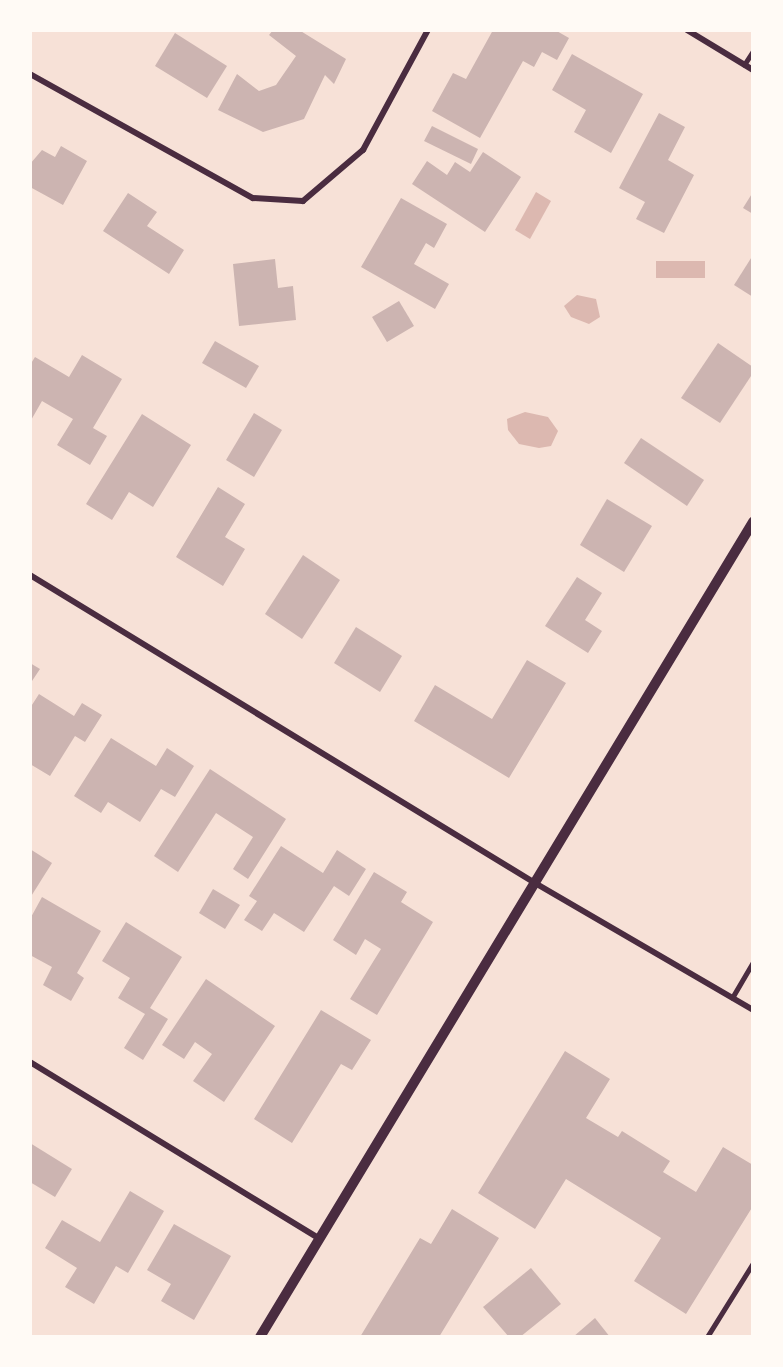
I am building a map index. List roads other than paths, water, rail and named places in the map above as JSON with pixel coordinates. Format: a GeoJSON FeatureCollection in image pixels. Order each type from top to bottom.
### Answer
{"type":"FeatureCollection","features":[{"type":"Feature","properties":{"kind":"street"},"geometry":{"type":"LineString","coordinates":[[30,74],[253,198],[303,201],[363,150],[428,30]]}},
{"type":"Feature","properties":{"kind":"street"},"geometry":{"type":"LineString","coordinates":[[687,30],[753,70]]}},
{"type":"Feature","properties":{"kind":"street"},"geometry":{"type":"LineString","coordinates":[[260,1337],[753,522]]}},
{"type":"Feature","properties":{"kind":"street"},"geometry":{"type":"LineString","coordinates":[[30,575],[536,883],[753,1010]]}},
{"type":"Feature","properties":{"kind":"street"},"geometry":{"type":"LineString","coordinates":[[30,1062],[320,1239]]}},
{"type":"Feature","properties":{"kind":"lane"},"geometry":{"type":"LineString","coordinates":[[744,65],[753,51]]}},
{"type":"Feature","properties":{"kind":"lane"},"geometry":{"type":"LineString","coordinates":[[732,998],[753,962]]}},
{"type":"Feature","properties":{"kind":"lane"},"geometry":{"type":"LineString","coordinates":[[707,1337],[753,1263]]}}]}
